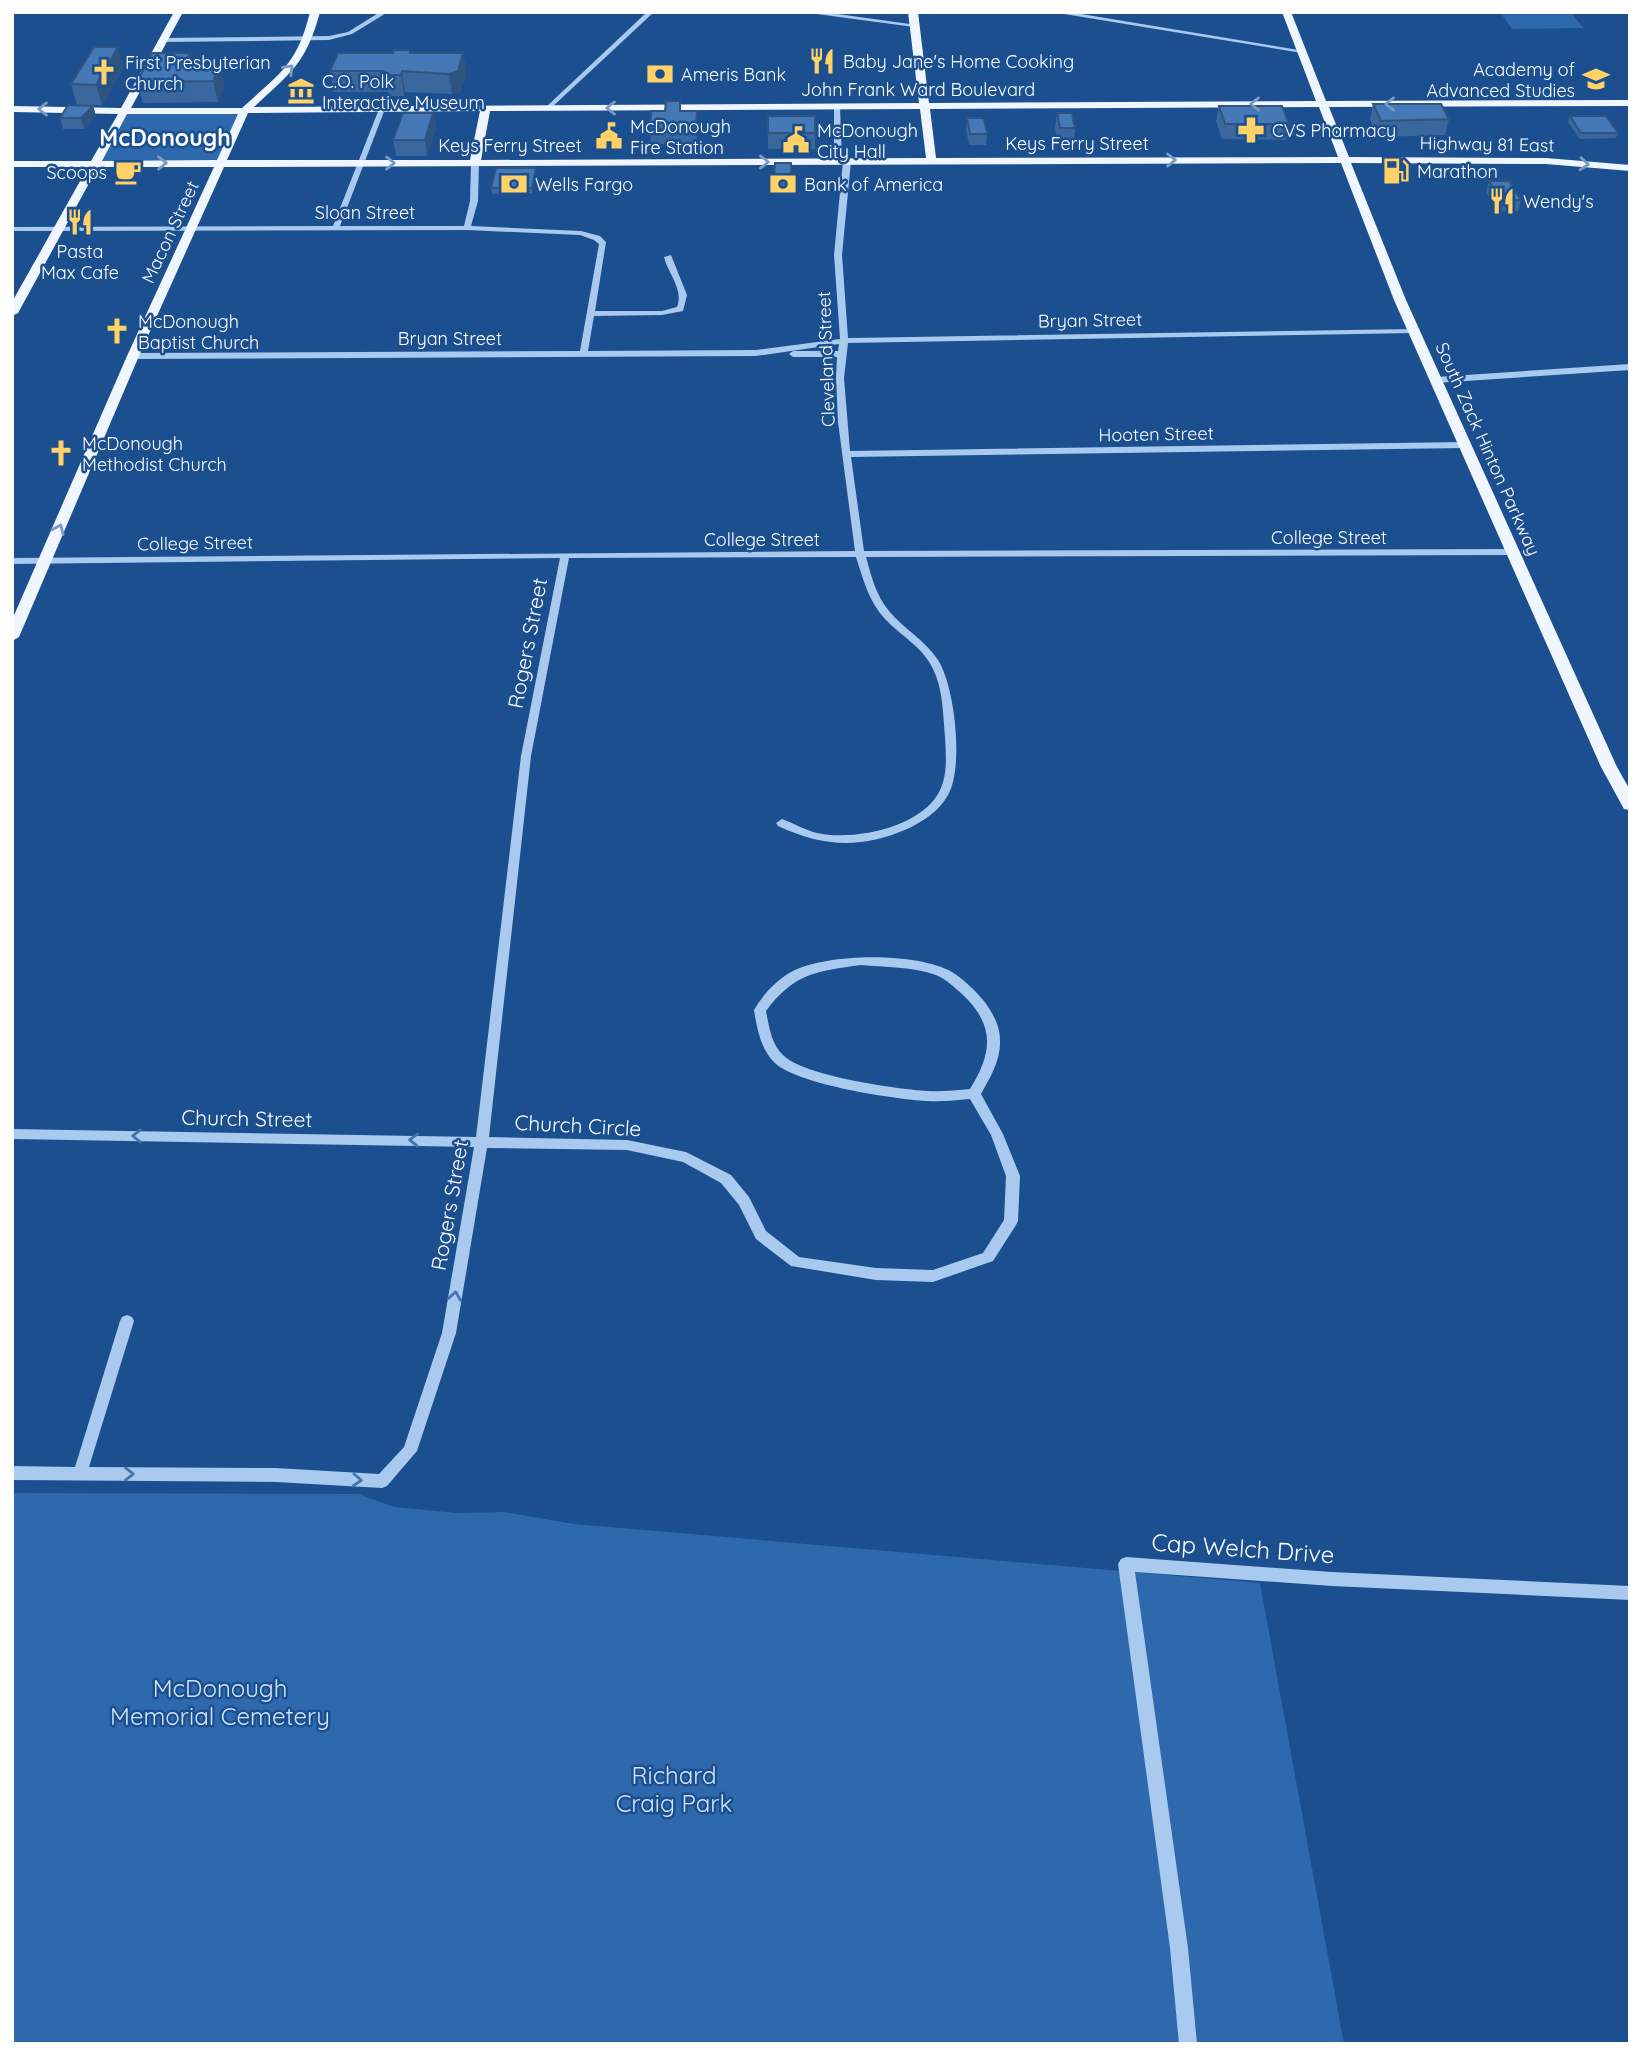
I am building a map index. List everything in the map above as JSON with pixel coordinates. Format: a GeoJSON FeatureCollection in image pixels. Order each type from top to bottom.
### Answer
{"type":"FeatureCollection","features":[{"type":"Feature","properties":{"kind":"main road"},"geometry":{"type":"LineString","coordinates":[[12,313],[179,12]]}},
{"type":"Feature","properties":{"kind":"main road","name":"Macon Street"},"geometry":{"type":"LineString","coordinates":[[12,637],[132,356],[245,110],[295,64],[308,40],[315,12]]}},
{"type":"Feature","properties":{"kind":"main road"},"geometry":{"type":"LineString","coordinates":[[913,12],[931,161]]}},
{"type":"Feature","properties":{"kind":"main road","name":"South Zack Hinton Parkway"},"geometry":{"type":"LineString","coordinates":[[1286,12],[1414,331],[1609,767],[1630,805]]}},
{"type":"Feature","properties":{"kind":"main road"},"geometry":{"type":"LineString","coordinates":[[262,93],[262,98],[269,103],[296,109]]}},
{"type":"Feature","properties":{"kind":"main road","name":"John Frank Ward Boulevard"},"geometry":{"type":"LineString","coordinates":[[12,108],[184,112],[382,108],[1630,103]]}},
{"type":"Feature","properties":{"kind":"main road"},"geometry":{"type":"LineString","coordinates":[[475,162],[485,108]]}},
{"type":"Feature","properties":{"kind":"main road","name":"Keys Ferry Street"},"geometry":{"type":"LineString","coordinates":[[12,164],[1344,160]]}},
{"type":"Feature","properties":{"kind":"main road","name":"Highway 81 East"},"geometry":{"type":"LineString","coordinates":[[1344,160],[1522,160],[1630,168]]}},
{"type":"Feature","properties":{"kind":"street"},"geometry":{"type":"LineString","coordinates":[[163,40],[308,40],[350,33],[385,12]]}},
{"type":"Feature","properties":{"kind":"street"},"geometry":{"type":"LineString","coordinates":[[548,108],[651,12]]}},
{"type":"Feature","properties":{"kind":"street"},"geometry":{"type":"LineString","coordinates":[[805,12],[914,25]]}},
{"type":"Feature","properties":{"kind":"street"},"geometry":{"type":"LineString","coordinates":[[1055,12],[1302,51]]}},
{"type":"Feature","properties":{"kind":"street"},"geometry":{"type":"LineString","coordinates":[[312,24],[324,32],[350,33]]}},
{"type":"Feature","properties":{"kind":"street","name":"Cleveland Street"},"geometry":{"type":"LineString","coordinates":[[782,823],[816,837],[884,834],[927,813],[940,801],[952,770],[943,680],[932,658],[885,613],[875,597],[860,554],[846,454],[840,354],[844,341],[838,255],[843,161],[837,107]]}},
{"type":"Feature","properties":{"kind":"street"},"geometry":{"type":"LineString","coordinates":[[336,227],[382,108]]}},
{"type":"Feature","properties":{"kind":"street"},"geometry":{"type":"LineString","coordinates":[[467,228],[474,201],[475,162]]}},
{"type":"Feature","properties":{"kind":"street","name":"Sloan Street"},"geometry":{"type":"LineString","coordinates":[[12,229],[467,228],[563,232],[597,238],[603,244],[584,353]]}},
{"type":"Feature","properties":{"kind":"street"},"geometry":{"type":"LineString","coordinates":[[591,314],[662,313],[680,309],[684,297],[680,284],[669,268],[668,257]]}},
{"type":"Feature","properties":{"kind":"street","name":"Bryan Street"},"geometry":{"type":"LineString","coordinates":[[768,352],[844,341],[1414,331]]}},
{"type":"Feature","properties":{"kind":"street","name":"Bryan Street"},"geometry":{"type":"LineString","coordinates":[[132,356],[768,352],[840,354]]}},
{"type":"Feature","properties":{"kind":"street"},"geometry":{"type":"LineString","coordinates":[[1436,380],[1630,367]]}},
{"type":"Feature","properties":{"kind":"street","name":"Hooten Street"},"geometry":{"type":"LineString","coordinates":[[846,454],[1465,445]]}},
{"type":"Feature","properties":{"kind":"street","name":"College Street"},"geometry":{"type":"LineString","coordinates":[[12,561],[565,555],[1513,552]]}},
{"type":"Feature","properties":{"kind":"street","name":"Rogers Street"},"geometry":{"type":"LineString","coordinates":[[12,1473],[276,1475],[382,1481],[410,1451],[449,1333],[482,1141],[526,756],[565,555]]}},
{"type":"Feature","properties":{"kind":"street"},"geometry":{"type":"LineString","coordinates":[[861,961],[895,964],[946,974],[983,1005],[996,1039],[988,1072],[974,1094],[927,1096],[811,1074],[782,1063],[764,1034],[760,1010],[774,989],[806,968],[861,961]]}},
{"type":"Feature","properties":{"kind":"street","name":"Church Circle"},"geometry":{"type":"LineString","coordinates":[[482,1141],[627,1145],[686,1157],[726,1179],[744,1201],[761,1235],[796,1262],[876,1274],[933,1276],[988,1257],[1011,1221],[1013,1176],[997,1134],[974,1094]]}},
{"type":"Feature","properties":{"kind":"street","name":"Church Street"},"geometry":{"type":"LineString","coordinates":[[12,1134],[482,1141]]}},
{"type":"Feature","properties":{"kind":"street"},"geometry":{"type":"LineString","coordinates":[[80,1473],[127,1321]]}},
{"type":"Feature","properties":{"kind":"street","name":"Cap Welch Drive"},"geometry":{"type":"LineString","coordinates":[[1188,2044],[1177,1934],[1126,1564],[1332,1579],[1630,1593]]}},
{"type":"Feature","properties":{"kind":"green space"},"geometry":{"type":"Polygon","coordinates":[[[1500,12],[1571,12],[1583,28],[1512,29],[1500,12]]]}},
{"type":"Feature","properties":{"kind":"green space"},"geometry":{"type":"Polygon","coordinates":[[[123,109],[245,110],[222,162],[94,164],[123,109]]]}},
{"type":"Feature","properties":{"kind":"green space","name":"Richard Craig Park"},"geometry":{"type":"Polygon","coordinates":[[[12,1493],[358,1494],[394,1507],[457,1513],[504,1512],[574,1524],[1260,1583],[1344,2044],[12,2044],[12,1493]]]}},
{"type":"Feature","properties":{"kind":"building"},"geometry":{"type":"Polygon","coordinates":[[[94,47],[118,47],[96,85],[71,84],[94,47]]]}},
{"type":"Feature","properties":{"kind":"building"},"geometry":{"type":"Polygon","coordinates":[[[394,50],[409,50],[410,53],[463,53],[458,71],[449,74],[402,71],[401,75],[386,75],[384,71],[330,71],[338,53],[393,53],[394,50]]]}},
{"type":"Feature","properties":{"kind":"building"},"geometry":{"type":"Polygon","coordinates":[[[152,53],[190,53],[183,67],[220,67],[213,81],[137,82],[152,53]]]}},
{"type":"Feature","properties":{"kind":"building"},"geometry":{"type":"Polygon","coordinates":[[[666,101],[680,101],[680,111],[697,111],[696,128],[650,129],[651,111],[665,111],[666,101]]]}},
{"type":"Feature","properties":{"kind":"building"},"geometry":{"type":"Polygon","coordinates":[[[1373,104],[1441,104],[1449,119],[1381,121],[1373,104]]]}},
{"type":"Feature","properties":{"kind":"building"},"geometry":{"type":"Polygon","coordinates":[[[68,105],[93,106],[81,118],[60,118],[68,105]]]}},
{"type":"Feature","properties":{"kind":"building"},"geometry":{"type":"Polygon","coordinates":[[[1219,106],[1282,106],[1289,124],[1225,124],[1219,106]]]}},
{"type":"Feature","properties":{"kind":"building"},"geometry":{"type":"Polygon","coordinates":[[[403,113],[433,113],[425,140],[393,140],[403,113]]]}},
{"type":"Feature","properties":{"kind":"building"},"geometry":{"type":"Polygon","coordinates":[[[1057,113],[1072,113],[1075,128],[1060,128],[1057,113]]]}},
{"type":"Feature","properties":{"kind":"building"},"geometry":{"type":"Polygon","coordinates":[[[768,116],[815,116],[815,133],[768,133],[768,116]]]}},
{"type":"Feature","properties":{"kind":"building"},"geometry":{"type":"Polygon","coordinates":[[[1570,116],[1606,116],[1618,133],[1581,133],[1570,116]]]}},
{"type":"Feature","properties":{"kind":"building"},"geometry":{"type":"Polygon","coordinates":[[[967,118],[984,118],[987,134],[970,134],[967,118]]]}},
{"type":"Feature","properties":{"kind":"building"},"geometry":{"type":"Polygon","coordinates":[[[775,163],[791,163],[791,178],[774,178],[775,163]]]}},
{"type":"Feature","properties":{"kind":"building","name":"Wells Fargo"},"geometry":{"type":"Polygon","coordinates":[[[496,168],[536,168],[532,188],[491,188],[496,168]]]}},
{"type":"Feature","properties":{"kind":"building"},"geometry":{"type":"Polygon","coordinates":[[[1489,181],[1509,181],[1521,200],[1501,200],[1489,181]]]}},
{"type":"Feature","properties":{"kind":"place","name":"Baby Jane's Home Cooking"},"geometry":{"type":"Point","coordinates":[822,61]}},
{"type":"Feature","properties":{"kind":"place","name":"First Presbyterian Church"},"geometry":{"type":"Point","coordinates":[104,72]}},
{"type":"Feature","properties":{"kind":"place","name":"Ameris Bank"},"geometry":{"type":"Point","coordinates":[660,74]}},
{"type":"Feature","properties":{"kind":"place","name":"Academy of Advanced Studies"},"geometry":{"type":"Point","coordinates":[1596,79]}},
{"type":"Feature","properties":{"kind":"place","name":"C.O. Polk Interactive Museum"},"geometry":{"type":"Point","coordinates":[301,91]}},
{"type":"Feature","properties":{"kind":"place","name":"CVS Pharmacy"},"geometry":{"type":"Point","coordinates":[1251,130]}},
{"type":"Feature","properties":{"kind":"place","name":"McDonough Fire Station"},"geometry":{"type":"Point","coordinates":[609,136]}},
{"type":"Feature","properties":{"kind":"place","name":"McDonough City Hall"},"geometry":{"type":"Point","coordinates":[796,140]}},
{"type":"Feature","properties":{"kind":"place","name":"Marathon"},"geometry":{"type":"Point","coordinates":[1396,171]}},
{"type":"Feature","properties":{"kind":"place","name":"Scoops"},"geometry":{"type":"Point","coordinates":[128,172]}},
{"type":"Feature","properties":{"kind":"place","name":"Wells Fargo"},"geometry":{"type":"Point","coordinates":[514,184]}},
{"type":"Feature","properties":{"kind":"place","name":"Bank of America"},"geometry":{"type":"Point","coordinates":[783,184]}},
{"type":"Feature","properties":{"kind":"place","name":"Wendy's"},"geometry":{"type":"Point","coordinates":[1502,201]}},
{"type":"Feature","properties":{"kind":"place","name":"Pasta Max Cafe"},"geometry":{"type":"Point","coordinates":[80,222]}},
{"type":"Feature","properties":{"kind":"place","name":"McDonough Baptist Church"},"geometry":{"type":"Point","coordinates":[117,331]}},
{"type":"Feature","properties":{"kind":"place","name":"McDonough Methodist Church"},"geometry":{"type":"Point","coordinates":[61,453]}},
{"type":"Feature","properties":{"kind":"district","name":"McDonough"},"geometry":{"type":"Point","coordinates":[165,137]}},
{"type":"Feature","properties":{"kind":"park label","name":"McDonough Memorial Cemetery"},"geometry":{"type":"Point","coordinates":[220,1702]}}]}
